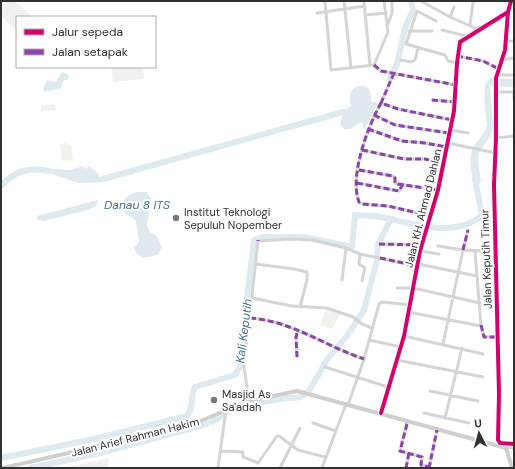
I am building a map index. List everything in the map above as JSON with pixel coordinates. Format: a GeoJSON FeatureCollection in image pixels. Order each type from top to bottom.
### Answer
{"type":"FeatureCollection","features":[{"type":"Feature","properties":{"kind":"main road"},"geometry":{"type":"LineString","coordinates":[[466,36],[508,12],[511,1]]}},
{"type":"Feature","properties":{"kind":"main road","name":"Jalan KH. Ahmad Dahlan"},"geometry":{"type":"LineString","coordinates":[[380,413],[404,336],[420,251],[438,190],[455,102],[457,56],[460,42],[466,36]]}},
{"type":"Feature","properties":{"kind":"main road","name":"Jalan Arief Rahman Hakim"},"geometry":{"type":"LineString","coordinates":[[3,468],[191,425],[249,401],[279,394],[301,392],[437,430],[505,446]]}},
{"type":"Feature","properties":{"kind":"main road"},"geometry":{"type":"LineString","coordinates":[[505,446],[512,468]]}},
{"type":"Feature","properties":{"kind":"street"},"geometry":{"type":"LineString","coordinates":[[325,1],[331,70],[374,65]]}},
{"type":"Feature","properties":{"kind":"street"},"geometry":{"type":"LineString","coordinates":[[344,1],[350,68]]}},
{"type":"Feature","properties":{"kind":"street"},"geometry":{"type":"LineString","coordinates":[[364,1],[370,66]]}},
{"type":"Feature","properties":{"kind":"street"},"geometry":{"type":"LineString","coordinates":[[374,65],[387,37],[384,1]]}},
{"type":"Feature","properties":{"kind":"street"},"geometry":{"type":"LineString","coordinates":[[387,25],[392,13],[392,1]]}},
{"type":"Feature","properties":{"kind":"street"},"geometry":{"type":"LineString","coordinates":[[421,1],[450,17],[470,25],[477,30]]}},
{"type":"Feature","properties":{"kind":"street"},"geometry":{"type":"LineString","coordinates":[[470,25],[473,3]]}},
{"type":"Feature","properties":{"kind":"street"},"geometry":{"type":"LineString","coordinates":[[316,13],[365,6]]}},
{"type":"Feature","properties":{"kind":"street"},"geometry":{"type":"LineString","coordinates":[[450,17],[454,7]]}},
{"type":"Feature","properties":{"kind":"street"},"geometry":{"type":"LineString","coordinates":[[436,21],[417,11],[409,31],[406,44],[445,55],[448,61],[457,63]]}},
{"type":"Feature","properties":{"kind":"street","name":"Jalan Keputih Timur"},"geometry":{"type":"LineString","coordinates":[[505,446],[498,440],[498,337],[494,185],[496,153],[496,87],[497,77],[507,41],[508,12]]}},
{"type":"Feature","properties":{"kind":"street"},"geometry":{"type":"LineString","coordinates":[[366,15],[386,13]]}},
{"type":"Feature","properties":{"kind":"street"},"geometry":{"type":"LineString","coordinates":[[442,30],[466,36]]}},
{"type":"Feature","properties":{"kind":"street"},"geometry":{"type":"LineString","coordinates":[[409,31],[432,31]]}},
{"type":"Feature","properties":{"kind":"street"},"geometry":{"type":"LineString","coordinates":[[507,41],[514,41]]}},
{"type":"Feature","properties":{"kind":"street"},"geometry":{"type":"LineString","coordinates":[[401,60],[411,62],[415,60],[418,48]]}},
{"type":"Feature","properties":{"kind":"street"},"geometry":{"type":"LineString","coordinates":[[457,56],[483,61],[499,69]]}},
{"type":"Feature","properties":{"kind":"street"},"geometry":{"type":"LineString","coordinates":[[502,60],[514,58]]}},
{"type":"Feature","properties":{"kind":"street"},"geometry":{"type":"LineString","coordinates":[[374,65],[381,71],[393,72],[456,85]]}},
{"type":"Feature","properties":{"kind":"street"},"geometry":{"type":"LineString","coordinates":[[393,72],[381,103],[368,129],[362,150],[357,183],[358,200],[362,204],[388,206],[431,216]]}},
{"type":"Feature","properties":{"kind":"street"},"geometry":{"type":"LineString","coordinates":[[497,77],[514,75]]}},
{"type":"Feature","properties":{"kind":"street"},"geometry":{"type":"LineString","coordinates":[[496,92],[514,92],[514,99]]}},
{"type":"Feature","properties":{"kind":"street"},"geometry":{"type":"LineString","coordinates":[[432,100],[455,102]]}},
{"type":"Feature","properties":{"kind":"street"},"geometry":{"type":"LineString","coordinates":[[381,103],[398,109],[452,120]]}},
{"type":"Feature","properties":{"kind":"street"},"geometry":{"type":"LineString","coordinates":[[374,115],[395,125],[468,133]]}},
{"type":"Feature","properties":{"kind":"street"},"geometry":{"type":"LineString","coordinates":[[368,129],[402,141],[468,147],[496,153]]}},
{"type":"Feature","properties":{"kind":"street"},"geometry":{"type":"LineString","coordinates":[[496,138],[514,136]]}},
{"type":"Feature","properties":{"kind":"street"},"geometry":{"type":"LineString","coordinates":[[362,150],[404,159],[425,159],[443,164]]}},
{"type":"Feature","properties":{"kind":"street"},"geometry":{"type":"LineString","coordinates":[[359,170],[393,176],[395,178],[395,183],[398,184],[438,190]]}},
{"type":"Feature","properties":{"kind":"street"},"geometry":{"type":"LineString","coordinates":[[357,183],[399,191],[403,184]]}},
{"type":"Feature","properties":{"kind":"street"},"geometry":{"type":"LineString","coordinates":[[443,344],[468,230]]}},
{"type":"Feature","properties":{"kind":"street"},"geometry":{"type":"LineString","coordinates":[[249,401],[244,372],[258,241],[302,239],[346,248],[360,254],[477,276]]}},
{"type":"Feature","properties":{"kind":"street"},"geometry":{"type":"LineString","coordinates":[[380,244],[422,245]]}},
{"type":"Feature","properties":{"kind":"street"},"geometry":{"type":"LineString","coordinates":[[438,246],[463,250],[486,251]]}},
{"type":"Feature","properties":{"kind":"street"},"geometry":{"type":"LineString","coordinates":[[342,280],[346,248]]}},
{"type":"Feature","properties":{"kind":"street"},"geometry":{"type":"LineString","coordinates":[[420,251],[439,254]]}},
{"type":"Feature","properties":{"kind":"street"},"geometry":{"type":"LineString","coordinates":[[475,251],[480,303],[480,326],[484,337],[498,337]]}},
{"type":"Feature","properties":{"kind":"street"},"geometry":{"type":"LineString","coordinates":[[360,254],[359,264],[365,268],[362,282]]}},
{"type":"Feature","properties":{"kind":"street"},"geometry":{"type":"LineString","coordinates":[[256,264],[306,272],[308,275],[300,307]]}},
{"type":"Feature","properties":{"kind":"street"},"geometry":{"type":"LineString","coordinates":[[397,288],[413,288],[480,303]]}},
{"type":"Feature","properties":{"kind":"street"},"geometry":{"type":"LineString","coordinates":[[252,298],[300,307],[327,308],[356,318],[360,323],[372,328]]}},
{"type":"Feature","properties":{"kind":"street"},"geometry":{"type":"LineString","coordinates":[[322,468],[364,359],[380,303],[410,305]]}},
{"type":"Feature","properties":{"kind":"street"},"geometry":{"type":"LineString","coordinates":[[408,312],[480,326]]}},
{"type":"Feature","properties":{"kind":"street"},"geometry":{"type":"LineString","coordinates":[[250,318],[274,322],[298,330],[335,348],[364,359]]}},
{"type":"Feature","properties":{"kind":"street"},"geometry":{"type":"LineString","coordinates":[[297,357],[296,338],[298,330]]}},
{"type":"Feature","properties":{"kind":"street"},"geometry":{"type":"LineString","coordinates":[[404,336],[483,354]]}},
{"type":"Feature","properties":{"kind":"street"},"geometry":{"type":"LineString","coordinates":[[369,340],[401,347]]}},
{"type":"Feature","properties":{"kind":"street"},"geometry":{"type":"LineString","coordinates":[[445,418],[462,348]]}},
{"type":"Feature","properties":{"kind":"street"},"geometry":{"type":"LineString","coordinates":[[397,360],[483,377]]}},
{"type":"Feature","properties":{"kind":"street"},"geometry":{"type":"LineString","coordinates":[[325,367],[388,387]]}},
{"type":"Feature","properties":{"kind":"street"},"geometry":{"type":"LineString","coordinates":[[430,391],[478,401]]}},
{"type":"Feature","properties":{"kind":"street"},"geometry":{"type":"LineString","coordinates":[[218,468],[226,410]]}},
{"type":"Feature","properties":{"kind":"street"},"geometry":{"type":"LineString","coordinates":[[424,413],[469,423]]}},
{"type":"Feature","properties":{"kind":"street"},"geometry":{"type":"LineString","coordinates":[[408,422],[400,451],[422,457],[421,465],[429,468],[437,430]]}},
{"type":"Feature","properties":{"kind":"street"},"geometry":{"type":"LineString","coordinates":[[313,423],[336,431]]}},
{"type":"Feature","properties":{"kind":"street"},"geometry":{"type":"LineString","coordinates":[[280,468],[300,428]]}},
{"type":"Feature","properties":{"kind":"street"},"geometry":{"type":"LineString","coordinates":[[221,451],[243,452],[244,458],[258,463],[278,436],[286,439],[299,451],[325,458]]}},
{"type":"Feature","properties":{"kind":"street"},"geometry":{"type":"LineString","coordinates":[[505,446],[514,444]]}},
{"type":"Feature","properties":{"kind":"street"},"geometry":{"type":"LineString","coordinates":[[505,446],[514,448]]}},
{"type":"Feature","properties":{"kind":"street"},"geometry":{"type":"LineString","coordinates":[[406,468],[409,453]]}},
{"type":"Feature","properties":{"kind":"shaded area"},"geometry":{"type":"Polygon","coordinates":[[[6,1],[14,1],[32,16],[16,16],[16,29],[1,17],[1,7],[6,1]]]}},
{"type":"Feature","properties":{"kind":"shaded area"},"geometry":{"type":"Polygon","coordinates":[[[111,68],[143,68],[144,79],[113,82],[111,68]]]}},
{"type":"Feature","properties":{"kind":"shaded area"},"geometry":{"type":"Polygon","coordinates":[[[55,104],[56,110],[41,111],[41,106],[55,104]]]}},
{"type":"Feature","properties":{"kind":"shaded area"},"geometry":{"type":"Polygon","coordinates":[[[68,143],[68,145],[71,145],[73,160],[62,161],[60,144],[68,143]]]}},
{"type":"Feature","properties":{"kind":"shaded area"},"geometry":{"type":"Polygon","coordinates":[[[326,309],[340,314],[332,329],[320,325],[326,309]]]}},
{"type":"Feature","properties":{"kind":"shaded area"},"geometry":{"type":"Polygon","coordinates":[[[109,458],[108,468],[61,468],[109,458]]]}},
{"type":"Feature","properties":{"kind":"water"},"geometry":{"type":"Polygon","coordinates":[[[62,72],[69,75],[68,79],[63,81],[61,88],[44,92],[43,88],[47,80],[56,82],[62,72]]]}},
{"type":"Feature","properties":{"kind":"water"},"geometry":{"type":"Polygon","coordinates":[[[490,78],[514,79],[514,87],[490,86],[493,126],[491,135],[479,153],[478,161],[481,182],[476,188],[471,172],[470,160],[475,144],[484,133],[487,125],[484,93],[487,82],[490,78]]]}},
{"type":"Feature","properties":{"kind":"water"},"geometry":{"type":"Polygon","coordinates":[[[359,86],[368,88],[370,90],[371,101],[378,103],[364,131],[362,122],[350,129],[344,129],[340,124],[344,111],[351,106],[350,94],[356,87],[359,86]]]}},
{"type":"Feature","properties":{"kind":"water"},"geometry":{"type":"Polygon","coordinates":[[[82,166],[86,169],[89,166],[96,171],[104,182],[78,183],[49,173],[50,169],[72,170],[82,166]]]}},
{"type":"Feature","properties":{"kind":"water","name":"Danau 8 ITS"},"geometry":{"type":"Polygon","coordinates":[[[137,192],[147,192],[151,199],[147,225],[150,233],[156,235],[162,247],[158,255],[143,258],[137,254],[134,248],[139,242],[136,221],[125,213],[122,203],[126,197],[137,192]]]}},
{"type":"Feature","properties":{"kind":"water"},"geometry":{"type":"Polygon","coordinates":[[[98,200],[97,205],[91,209],[44,221],[37,220],[37,216],[98,200]]]}},
{"type":"Feature","properties":{"kind":"waterway"},"geometry":{"type":"LineString","coordinates":[[390,78],[397,64],[405,28],[413,10],[411,1]]}},
{"type":"Feature","properties":{"kind":"waterway"},"geometry":{"type":"LineString","coordinates":[[103,179],[343,112]]}},
{"type":"Feature","properties":{"kind":"waterway"},"geometry":{"type":"LineString","coordinates":[[1,186],[12,176],[23,171],[36,169],[50,171]]}},
{"type":"Feature","properties":{"kind":"waterway"},"geometry":{"type":"LineString","coordinates":[[290,398],[301,397],[309,391],[328,358],[347,336],[364,310],[377,260],[378,244],[391,219],[426,227],[438,228],[462,226],[472,222],[482,215],[475,179]]}},
{"type":"Feature","properties":{"kind":"waterway","name":"Kali Keputih"},"geometry":{"type":"LineString","coordinates":[[1,458],[94,439],[187,416],[190,410],[195,387],[235,375],[242,363],[245,314],[254,240],[262,237],[304,237],[352,247],[355,215],[391,219]]}},
{"type":"Feature","properties":{"kind":"waterway"},"geometry":{"type":"LineString","coordinates":[[256,403],[287,398]]}},
{"type":"Feature","properties":{"kind":"waterway"},"geometry":{"type":"LineString","coordinates":[[230,411],[243,406]]}},
{"type":"Feature","properties":{"kind":"waterway"},"geometry":{"type":"LineString","coordinates":[[212,422],[223,415]]}},
{"type":"Feature","properties":{"kind":"waterway","name":"Kali Keputih"},"geometry":{"type":"LineString","coordinates":[[30,468],[100,453],[207,424]]}},
{"type":"Feature","properties":{"kind":"marked path"},"geometry":{"type":"LineString","coordinates":[[457,56],[483,61],[499,69]]}},
{"type":"Feature","properties":{"kind":"marked path"},"geometry":{"type":"LineString","coordinates":[[374,65],[381,71],[456,85]]}},
{"type":"Feature","properties":{"kind":"marked path"},"geometry":{"type":"LineString","coordinates":[[394,73],[381,103],[398,109],[452,120]]}},
{"type":"Feature","properties":{"kind":"marked path"},"geometry":{"type":"LineString","coordinates":[[432,100],[455,102]]}},
{"type":"Feature","properties":{"kind":"marked path"},"geometry":{"type":"LineString","coordinates":[[381,103],[361,151],[356,179],[359,202],[362,204],[388,206],[431,216]]}},
{"type":"Feature","properties":{"kind":"marked path"},"geometry":{"type":"LineString","coordinates":[[374,115],[395,125],[449,133]]}},
{"type":"Feature","properties":{"kind":"marked path"},"geometry":{"type":"LineString","coordinates":[[368,129],[402,141],[447,147]]}},
{"type":"Feature","properties":{"kind":"marked path"},"geometry":{"type":"LineString","coordinates":[[362,150],[404,159],[425,159],[443,164]]}},
{"type":"Feature","properties":{"kind":"marked path"},"geometry":{"type":"LineString","coordinates":[[359,170],[393,176],[395,178],[395,183],[398,184],[438,190]]}},
{"type":"Feature","properties":{"kind":"marked path"},"geometry":{"type":"LineString","coordinates":[[357,183],[399,191],[403,184]]}},
{"type":"Feature","properties":{"kind":"marked path"},"geometry":{"type":"LineString","coordinates":[[463,250],[468,230]]}},
{"type":"Feature","properties":{"kind":"marked path"},"geometry":{"type":"LineString","coordinates":[[379,244],[422,245]]}},
{"type":"Feature","properties":{"kind":"marked path"},"geometry":{"type":"LineString","coordinates":[[380,258],[417,266]]}},
{"type":"Feature","properties":{"kind":"marked path"},"geometry":{"type":"LineString","coordinates":[[250,318],[265,320],[294,329],[364,359]]}},
{"type":"Feature","properties":{"kind":"marked path"},"geometry":{"type":"LineString","coordinates":[[481,325],[484,337],[498,337]]}},
{"type":"Feature","properties":{"kind":"marked path"},"geometry":{"type":"LineString","coordinates":[[297,357],[296,337],[298,330]]}},
{"type":"Feature","properties":{"kind":"marked path"},"geometry":{"type":"LineString","coordinates":[[407,424],[400,451],[422,457],[421,465],[429,467]]}},
{"type":"Feature","properties":{"kind":"marked path"},"geometry":{"type":"LineString","coordinates":[[429,468],[437,430]]}},
{"type":"Feature","properties":{"kind":"marked path"},"geometry":{"type":"LineString","coordinates":[[406,468],[409,453]]}},
{"type":"Feature","properties":{"kind":"cycle path"},"geometry":{"type":"LineString","coordinates":[[511,1],[508,12],[505,50],[496,78],[494,185],[499,394],[498,440],[500,443],[514,444]]}},
{"type":"Feature","properties":{"kind":"cycle path"},"geometry":{"type":"LineString","coordinates":[[381,413],[404,336],[420,251],[438,190],[454,111],[460,42],[508,12]]}},
{"type":"Feature","properties":{"kind":"place","name":"Institut Teknologi Sepuluh Nopember"},"geometry":{"type":"Point","coordinates":[176,218]}},
{"type":"Feature","properties":{"kind":"place","name":"Masjid As Sa'adah"},"geometry":{"type":"Point","coordinates":[214,400]}}]}
